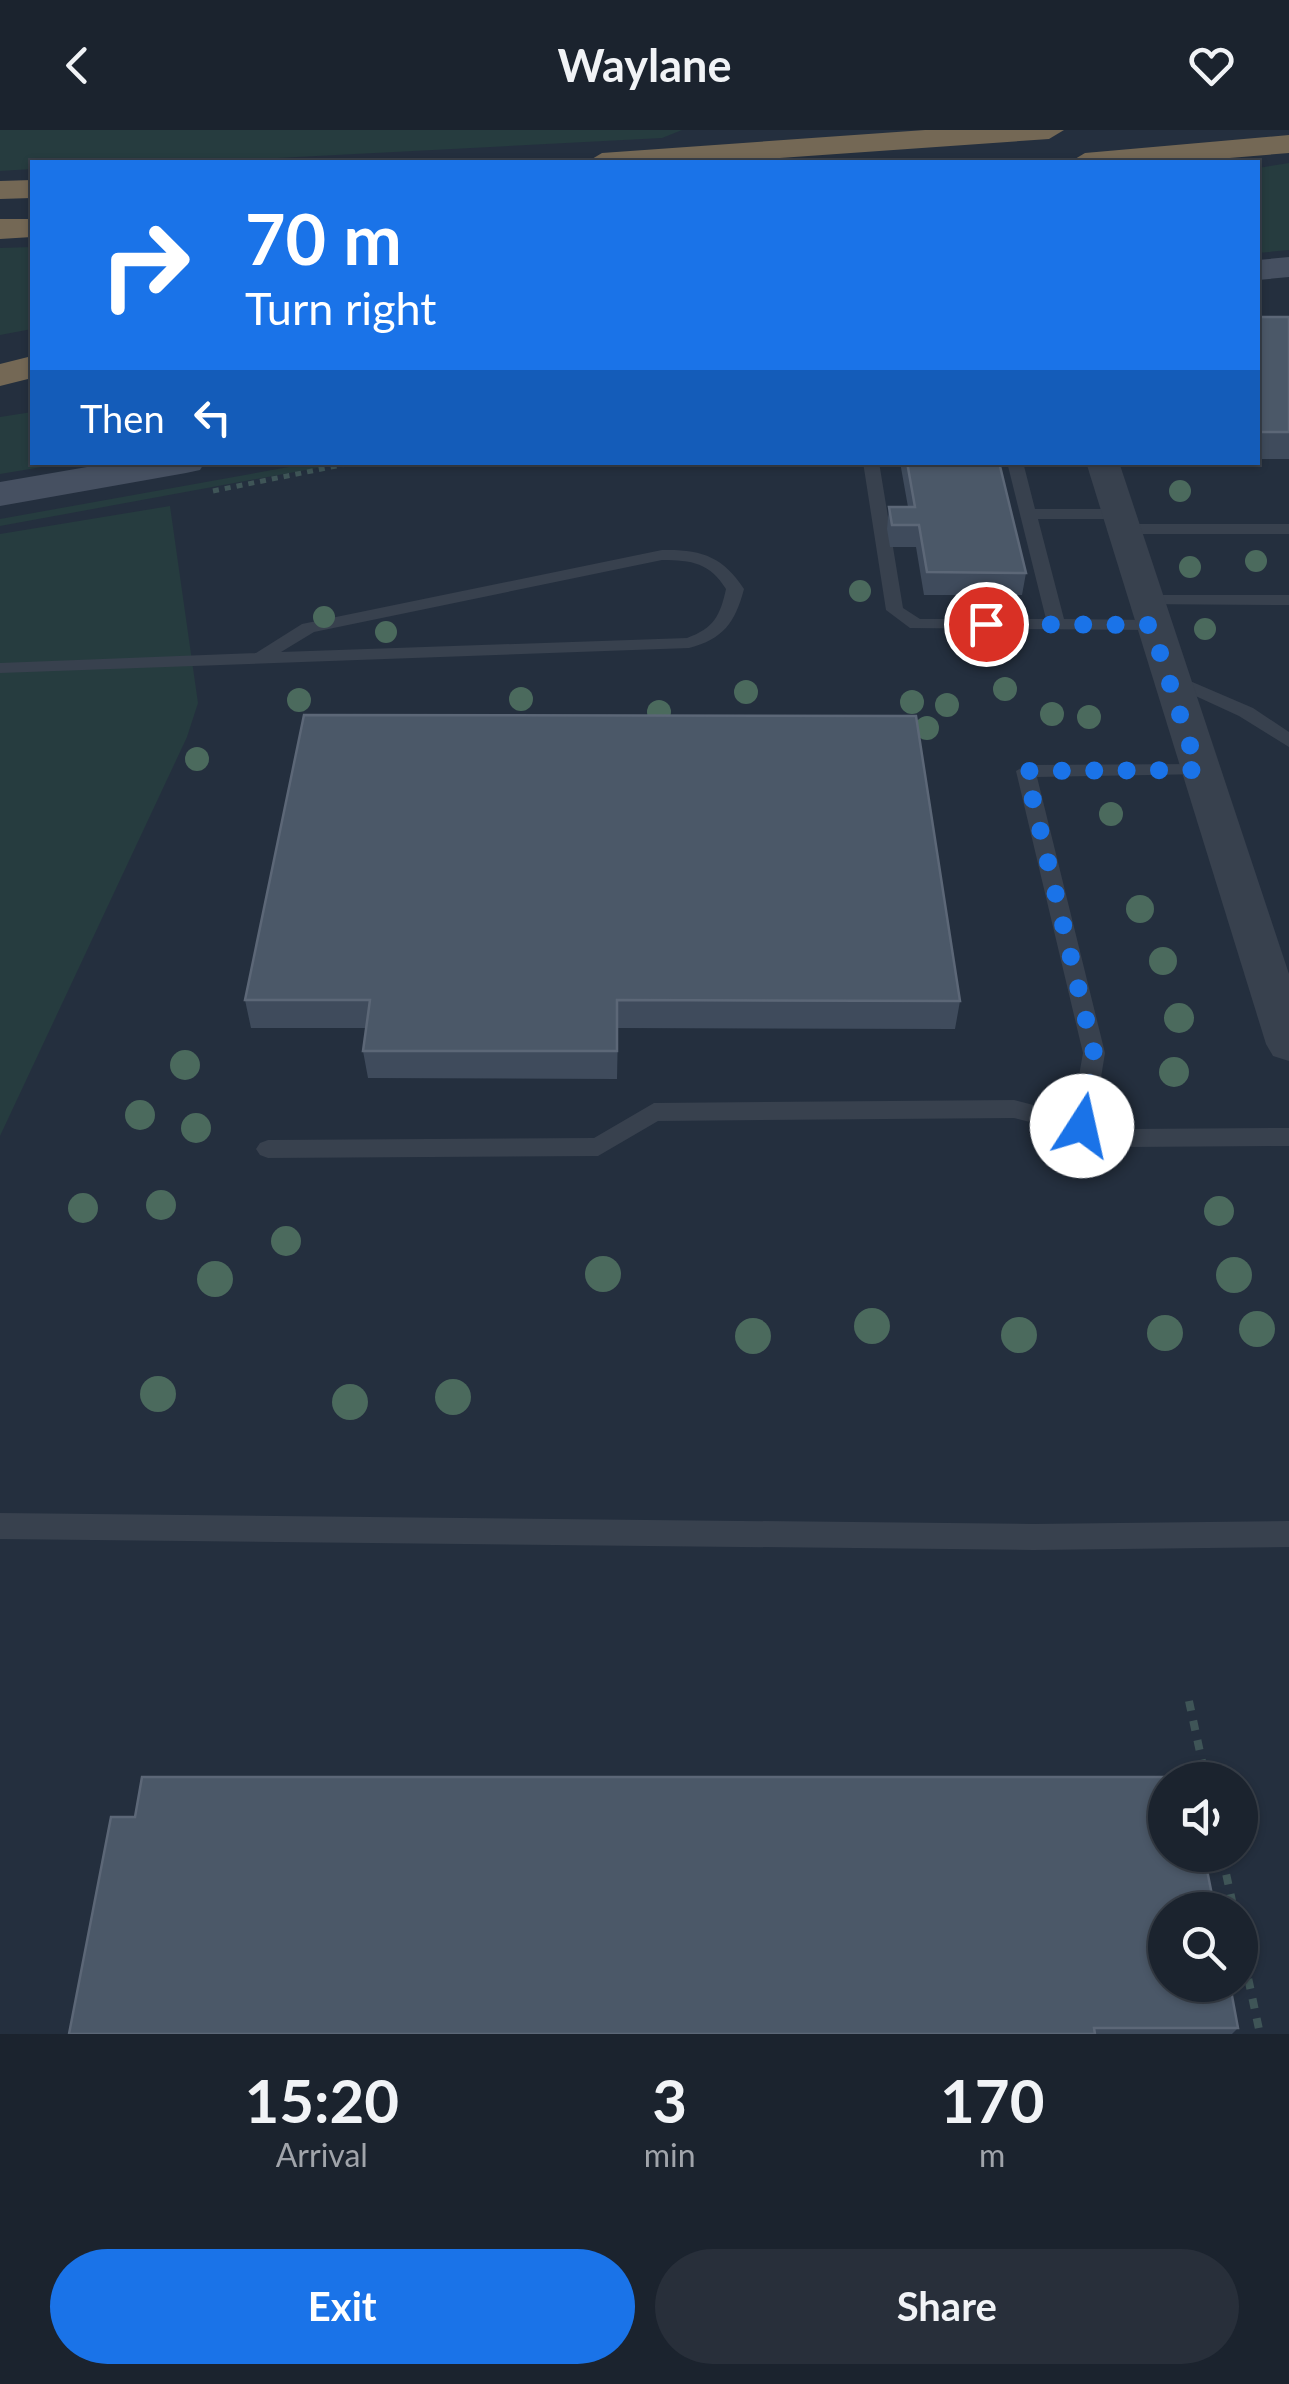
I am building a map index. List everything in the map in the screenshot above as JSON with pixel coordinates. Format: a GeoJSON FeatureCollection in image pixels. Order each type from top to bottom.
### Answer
{"type":"FeatureCollection","features":[{"type":"Feature","properties":{"kind":"highway"},"geometry":{"type":"LineString","coordinates":[[653,160],[724,130]]}},
{"type":"Feature","properties":{"kind":"highway"},"geometry":{"type":"LineString","coordinates":[[630,160],[1049,130]]}},
{"type":"Feature","properties":{"kind":"highway"},"geometry":{"type":"LineString","coordinates":[[1109,160],[1284,145]]}},
{"type":"Feature","properties":{"kind":"highway"},"geometry":{"type":"LineString","coordinates":[[1208,160],[1284,145]]}},
{"type":"Feature","properties":{"kind":"highway"},"geometry":{"type":"LineString","coordinates":[[0,190],[30,189]]}},
{"type":"Feature","properties":{"kind":"highway"},"geometry":{"type":"LineString","coordinates":[[0,230],[30,228]]}},
{"type":"Feature","properties":{"kind":"highway"},"geometry":{"type":"LineString","coordinates":[[0,349],[30,344]]}},
{"type":"Feature","properties":{"kind":"highway"},"geometry":{"type":"LineString","coordinates":[[6,397],[30,368]]}},
{"type":"Feature","properties":{"kind":"street"},"geometry":{"type":"LineString","coordinates":[[1260,270],[1289,268]]}},
{"type":"Feature","properties":{"kind":"street"},"geometry":{"type":"LineString","coordinates":[[0,494],[169,465]]}},
{"type":"Feature","properties":{"kind":"street"},"geometry":{"type":"LineString","coordinates":[[1103,465],[1289,1044]]}},
{"type":"Feature","properties":{"kind":"lane"},"geometry":{"type":"LineString","coordinates":[[871,465],[895,610],[916,624],[1056,624],[1289,600]]}},
{"type":"Feature","properties":{"kind":"lane"},"geometry":{"type":"LineString","coordinates":[[1015,465],[1056,624]]}},
{"type":"Feature","properties":{"kind":"lane"},"geometry":{"type":"LineString","coordinates":[[1028,514],[1289,529]]}},
{"type":"Feature","properties":{"kind":"lane"},"geometry":{"type":"LineString","coordinates":[[0,668],[689,643],[712,635],[727,623],[734,589],[722,567],[694,554],[662,555],[308,628],[262,657]]}},
{"type":"Feature","properties":{"kind":"lane"},"geometry":{"type":"LineString","coordinates":[[1169,676],[1246,712],[1289,741]]}},
{"type":"Feature","properties":{"kind":"lane"},"geometry":{"type":"LineString","coordinates":[[1082,1126],[1094,1053],[1026,771],[1198,770]]}},
{"type":"Feature","properties":{"kind":"lane"},"geometry":{"type":"LineString","coordinates":[[268,1149],[598,1147],[654,1112],[1014,1109],[1129,1138],[1289,1137]]}},
{"type":"Feature","properties":{"kind":"lane"},"geometry":{"type":"LineString","coordinates":[[0,1526],[1034,1538],[1289,1534]]}},
{"type":"Feature","properties":{"kind":"path"},"geometry":{"type":"LineString","coordinates":[[1189,1702],[1202,1762]]}},
{"type":"Feature","properties":{"kind":"path"},"geometry":{"type":"LineString","coordinates":[[1253,2002],[1260,2034]]}},
{"type":"Feature","properties":{"kind":"green space"},"geometry":{"type":"Polygon","coordinates":[[[0,130],[682,130],[662,138],[240,160],[30,160],[30,169],[0,171],[0,130]]]}},
{"type":"Feature","properties":{"kind":"green space"},"geometry":{"type":"Polygon","coordinates":[[[1289,163],[1289,250],[1260,253],[1260,168],[1289,163]]]}},
{"type":"Feature","properties":{"kind":"green space"},"geometry":{"type":"Polygon","coordinates":[[[30,247],[30,329],[0,335],[0,248],[30,247]]]}},
{"type":"Feature","properties":{"kind":"green space"},"geometry":{"type":"Polygon","coordinates":[[[30,412],[30,465],[54,465],[0,474],[0,417],[30,412]]]}},
{"type":"Feature","properties":{"kind":"green space"},"geometry":{"type":"Polygon","coordinates":[[[300,465],[333,465],[0,526],[0,519],[300,465]]]}},
{"type":"Feature","properties":{"kind":"green space"},"geometry":{"type":"Polygon","coordinates":[[[170,506],[198,703],[187,737],[0,1136],[0,534],[170,506]]]}},
{"type":"Feature","properties":{"kind":"building"},"geometry":{"type":"Polygon","coordinates":[[[1260,317],[1289,317],[1289,432],[1260,432],[1260,317]]]}},
{"type":"Feature","properties":{"kind":"building"},"geometry":{"type":"Polygon","coordinates":[[[908,465],[1000,465],[1026,573],[927,572],[919,525],[892,525],[889,507],[915,507],[908,465]]]}},
{"type":"Feature","properties":{"kind":"building"},"geometry":{"type":"Polygon","coordinates":[[[304,715],[916,716],[960,1001],[617,1000],[617,1051],[363,1051],[370,1000],[245,1000],[304,715]]]}},
{"type":"Feature","properties":{"kind":"building"},"geometry":{"type":"Polygon","coordinates":[[[142,1777],[1148,1777],[1148,1872],[1207,1872],[1211,1892],[1148,1892],[1148,2002],[1233,2002],[1238,2028],[1094,2028],[1095,2034],[69,2034],[111,1817],[135,1817],[142,1777]]]}},
{"type":"Feature","properties":{"kind":"route"},"geometry":{"type":"LineString","coordinates":[[986,624],[1151,625],[1198,770],[1026,771],[1094,1053],[1082,1126]]}}]}
